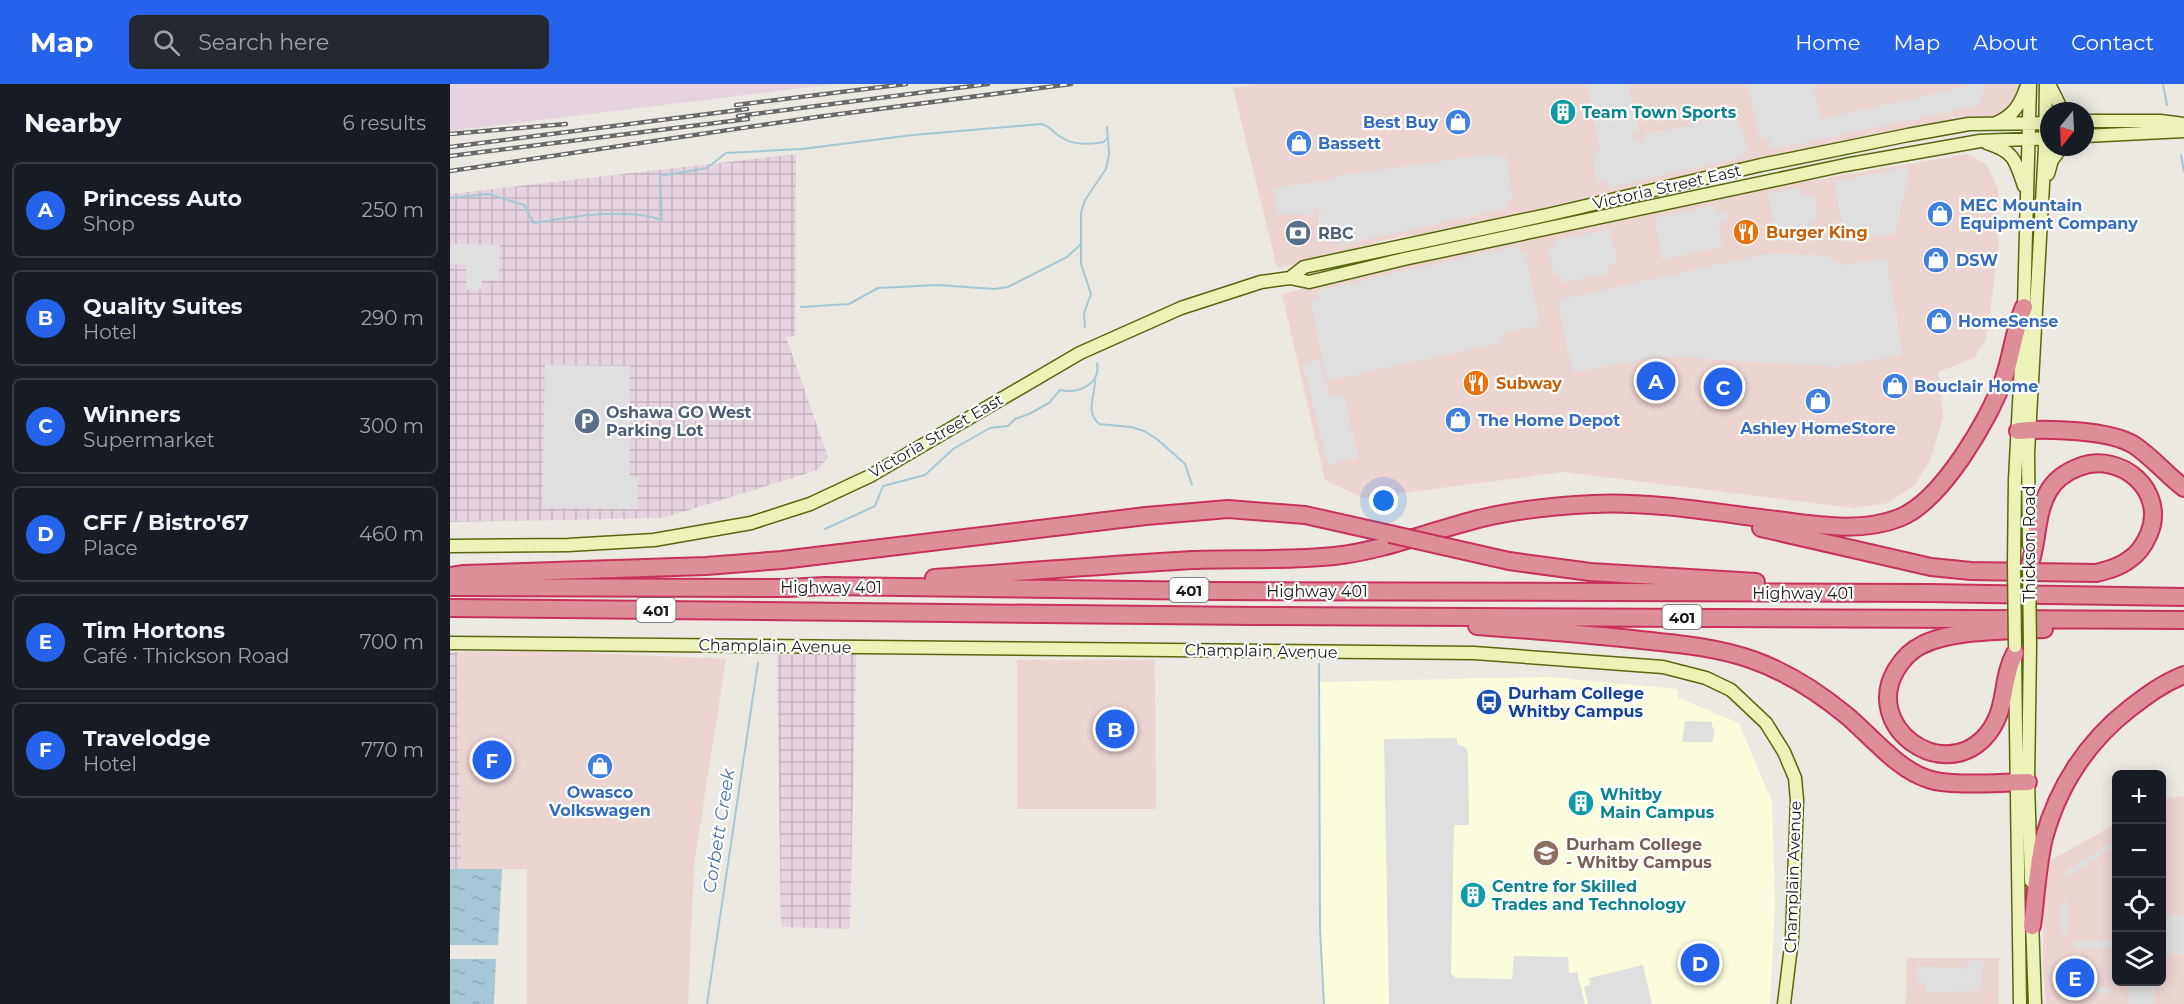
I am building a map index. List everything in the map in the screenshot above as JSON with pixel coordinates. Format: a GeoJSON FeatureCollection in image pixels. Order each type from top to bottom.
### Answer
{"type":"FeatureCollection","features":[{"type":"Feature","properties":{"kind":"highway"},"geometry":{"type":"LineString","coordinates":[[825,586],[1195,560],[1334,556],[1374,550],[1473,520],[1540,508],[1595,503],[1685,509],[1824,526],[1870,525],[1900,518],[1925,502],[1971,443],[2004,378],[2017,324],[2024,307]]}},
{"type":"Feature","properties":{"kind":"highway"},"geometry":{"type":"LineString","coordinates":[[2024,430],[2099,434],[2118,438],[2134,446],[2184,488]]}},
{"type":"Feature","properties":{"kind":"highway"},"geometry":{"type":"LineString","coordinates":[[1685,509],[1931,567],[1971,571],[2096,573],[2116,567],[2132,558],[2145,542],[2153,523],[2153,503],[2147,491],[2139,480],[2121,468],[2101,464],[2083,465],[2064,473],[2048,491],[2038,518],[2034,555],[2021,565]]}},
{"type":"Feature","properties":{"kind":"highway"},"geometry":{"type":"LineString","coordinates":[[450,576],[705,566],[782,560],[1146,516],[1228,509],[1305,515],[1509,561],[1590,572],[1726,581],[1850,585],[1928,593]]}},
{"type":"Feature","properties":{"kind":"highway","name":"Highway 401"},"geometry":{"type":"LineString","coordinates":[[450,587],[825,586],[1228,591],[1928,593],[2184,597]]}},
{"type":"Feature","properties":{"kind":"highway","name":"Highway 401"},"geometry":{"type":"LineString","coordinates":[[450,608],[1255,616],[2184,620]]}},
{"type":"Feature","properties":{"kind":"highway"},"geometry":{"type":"LineString","coordinates":[[1255,616],[1447,624],[1575,633],[1686,645],[1727,652],[1776,669],[1815,692],[1919,776],[1935,781],[2022,782]]}},
{"type":"Feature","properties":{"kind":"highway"},"geometry":{"type":"LineString","coordinates":[[2020,648],[2009,665],[2001,708],[1984,737],[1974,746],[1950,754],[1924,750],[1903,734],[1892,717],[1887,701],[1893,676],[1905,658],[1921,645],[1958,635],[2058,628],[2109,620]]}},
{"type":"Feature","properties":{"kind":"highway"},"geometry":{"type":"LineString","coordinates":[[2032,926],[2044,839],[2054,807],[2081,758],[2114,721],[2153,692],[2184,675]]}},
{"type":"Feature","properties":{"kind":"main road","name":"Thickson Road"},"geometry":{"type":"LineString","coordinates":[[2020,1004],[2022,782],[2020,648],[2021,565],[2028,453],[2024,430],[2024,307],[2029,84]]}},
{"type":"Feature","properties":{"kind":"main road"},"geometry":{"type":"LineString","coordinates":[[1989,125],[2003,120],[2014,112],[2022,101],[2029,84]]}},
{"type":"Feature","properties":{"kind":"main road","name":"Thickson Road"},"geometry":{"type":"LineString","coordinates":[[2047,84],[2047,102]]}},
{"type":"Feature","properties":{"kind":"main road"},"geometry":{"type":"LineString","coordinates":[[2047,84],[2058,102]]}},
{"type":"Feature","properties":{"kind":"main road"},"geometry":{"type":"LineString","coordinates":[[2094,120],[2160,121],[2184,124]]}},
{"type":"Feature","properties":{"kind":"main road","name":"Victoria Street East"},"geometry":{"type":"LineString","coordinates":[[1290,278],[1304,267],[1879,141],[1969,124],[2040,123]]}},
{"type":"Feature","properties":{"kind":"main road"},"geometry":{"type":"LineString","coordinates":[[2094,136],[2184,131]]}},
{"type":"Feature","properties":{"kind":"main road","name":"Victoria Street East"},"geometry":{"type":"LineString","coordinates":[[450,546],[621,543],[677,537],[751,523],[810,504],[870,476],[1080,353],[1201,301],[1261,282],[1290,278],[1309,282],[1820,170],[1980,141],[2040,138]]}},
{"type":"Feature","properties":{"kind":"main road"},"geometry":{"type":"LineString","coordinates":[[1820,170],[1825,161],[1873,150],[1879,141]]}},
{"type":"Feature","properties":{"kind":"main road"},"geometry":{"type":"LineString","coordinates":[[1980,141],[2002,148],[2011,154],[2026,193]]}},
{"type":"Feature","properties":{"kind":"main road","name":"Thickson Road"},"geometry":{"type":"LineString","coordinates":[[2024,430],[2046,156]]}},
{"type":"Feature","properties":{"kind":"main road"},"geometry":{"type":"LineString","coordinates":[[2043,189],[2055,156]]}},
{"type":"Feature","properties":{"kind":"main road","name":"Champlain Avenue"},"geometry":{"type":"LineString","coordinates":[[450,642],[1474,653],[1663,667],[1706,678],[1731,690],[1766,723],[1784,752],[1795,778],[1797,800],[1792,938],[1784,1004]]}},
{"type":"Feature","properties":{"kind":"main road","name":"Thickson Road"},"geometry":{"type":"LineString","coordinates":[[2022,782],[2035,1004]]}},
{"type":"Feature","properties":{"kind":"shaded area"},"geometry":{"type":"Polygon","coordinates":[[[450,84],[835,84],[450,131],[450,84]]]}},
{"type":"Feature","properties":{"kind":"shaded area"},"geometry":{"type":"Polygon","coordinates":[[[1257,84],[2024,84],[2022,93],[2002,117],[1658,186],[1571,201],[1482,224],[1384,240],[1332,257],[1277,268],[1233,88],[1257,84]]]}},
{"type":"Feature","properties":{"kind":"shaded area"},"geometry":{"type":"Polygon","coordinates":[[[1587,84],[1628,84],[1639,130],[1632,133],[1634,138],[1641,142],[1644,141],[1643,135],[1736,115],[1749,150],[1743,151],[1744,157],[1608,188],[1606,180],[1596,182],[1592,153],[1600,150],[1587,84]]]}},
{"type":"Feature","properties":{"kind":"shaded area"},"geometry":{"type":"Polygon","coordinates":[[[1747,84],[1814,84],[1821,119],[1965,87],[1965,84],[1985,84],[1980,105],[1770,150],[1768,137],[1760,138],[1747,84]]]}},
{"type":"Feature","properties":{"kind":"shaded area"},"geometry":{"type":"Polygon","coordinates":[[[796,154],[795,336],[786,337],[828,457],[818,470],[663,518],[450,522],[450,194],[796,154]]]}},
{"type":"Feature","properties":{"kind":"shaded area"},"geometry":{"type":"Polygon","coordinates":[[[1491,154],[1500,157],[1507,156],[1513,200],[1506,201],[1507,208],[1338,246],[1336,236],[1321,237],[1317,210],[1323,207],[1314,208],[1315,215],[1278,214],[1273,188],[1335,179],[1335,176],[1491,154]]]}},
{"type":"Feature","properties":{"kind":"shaded area"},"geometry":{"type":"Polygon","coordinates":[[[1967,154],[1986,164],[1998,189],[1998,254],[1986,340],[1974,358],[1938,372],[1943,417],[1931,458],[1915,485],[1888,503],[1854,508],[1564,472],[1363,498],[1325,480],[1282,294],[1349,277],[1762,189],[1967,154]]]}},
{"type":"Feature","properties":{"kind":"shaded area"},"geometry":{"type":"Polygon","coordinates":[[[1910,167],[1896,233],[1846,243],[1834,181],[1910,167]]]}},
{"type":"Feature","properties":{"kind":"shaded area"},"geometry":{"type":"Polygon","coordinates":[[[1802,187],[1804,196],[1814,194],[1819,220],[1811,222],[1812,230],[1776,237],[1768,194],[1802,187]]]}},
{"type":"Feature","properties":{"kind":"shaded area"},"geometry":{"type":"Polygon","coordinates":[[[1715,205],[1717,213],[1726,211],[1728,221],[1718,223],[1724,246],[1663,260],[1654,218],[1715,205]]]}},
{"type":"Feature","properties":{"kind":"shaded area"},"geometry":{"type":"Polygon","coordinates":[[[1610,229],[1617,263],[1608,265],[1610,273],[1562,283],[1560,274],[1554,275],[1548,248],[1556,246],[1555,240],[1610,229]]]}},
{"type":"Feature","properties":{"kind":"shaded area"},"geometry":{"type":"Polygon","coordinates":[[[450,244],[500,245],[499,281],[482,280],[481,290],[466,290],[466,265],[450,264],[450,244]]]}},
{"type":"Feature","properties":{"kind":"shaded area"},"geometry":{"type":"Polygon","coordinates":[[[1519,245],[1520,254],[1526,252],[1540,325],[1505,333],[1501,343],[1327,381],[1310,299],[1318,298],[1317,291],[1519,245]]]}},
{"type":"Feature","properties":{"kind":"shaded area"},"geometry":{"type":"Polygon","coordinates":[[[1771,253],[1827,256],[1843,265],[1886,257],[1903,354],[1839,367],[1658,356],[1573,373],[1557,300],[1771,253]]]}},
{"type":"Feature","properties":{"kind":"shaded area"},"geometry":{"type":"Polygon","coordinates":[[[1319,359],[1329,396],[1343,393],[1359,457],[1328,465],[1303,363],[1319,359]]]}},
{"type":"Feature","properties":{"kind":"shaded area","name":"Oshawa GO West Parking Lot"},"geometry":{"type":"Polygon","coordinates":[[[545,365],[630,366],[630,476],[638,477],[638,509],[542,508],[545,365]]]}},
{"type":"Feature","properties":{"kind":"shaded area"},"geometry":{"type":"Polygon","coordinates":[[[523,650],[726,659],[694,864],[688,1004],[527,1004],[527,869],[461,869],[457,652],[523,650]]]}},
{"type":"Feature","properties":{"kind":"shaded area"},"geometry":{"type":"Polygon","coordinates":[[[450,652],[457,652],[461,869],[450,869],[450,652]]]}},
{"type":"Feature","properties":{"kind":"shaded area"},"geometry":{"type":"Polygon","coordinates":[[[856,653],[850,929],[781,927],[777,655],[856,653]]]}},
{"type":"Feature","properties":{"kind":"shaded area"},"geometry":{"type":"Polygon","coordinates":[[[1017,660],[1155,660],[1156,809],[1017,809],[1017,660]]]}},
{"type":"Feature","properties":{"kind":"shaded area","name":"Durham College - Whitby Campus"},"geometry":{"type":"Polygon","coordinates":[[[1548,677],[1677,689],[1678,698],[1739,723],[1772,802],[1775,904],[1770,1004],[1324,1004],[1320,929],[1318,682],[1548,677]]]}},
{"type":"Feature","properties":{"kind":"shaded area"},"geometry":{"type":"Polygon","coordinates":[[[1685,721],[1712,722],[1715,730],[1712,742],[1682,742],[1685,721]]]}},
{"type":"Feature","properties":{"kind":"shaded area"},"geometry":{"type":"Polygon","coordinates":[[[1457,738],[1457,745],[1467,750],[1468,756],[1469,825],[1454,825],[1451,974],[1456,978],[1512,979],[1514,956],[1568,957],[1569,973],[1577,972],[1585,1004],[1389,1004],[1384,739],[1457,738]]]}},
{"type":"Feature","properties":{"kind":"shaded area"},"geometry":{"type":"Polygon","coordinates":[[[2184,796],[2184,1004],[2046,1004],[2043,963],[2044,864],[2112,826],[2112,986],[2166,986],[2166,798],[2184,796]]]}},
{"type":"Feature","properties":{"kind":"shaded area"},"geometry":{"type":"Polygon","coordinates":[[[2112,843],[2112,848],[2068,877],[2065,872],[2112,843]]]}},
{"type":"Feature","properties":{"kind":"shaded area"},"geometry":{"type":"Polygon","coordinates":[[[2061,902],[2068,902],[2068,934],[2061,934],[2061,902]]]}},
{"type":"Feature","properties":{"kind":"shaded area"},"geometry":{"type":"Polygon","coordinates":[[[2166,915],[2184,915],[2184,954],[2166,954],[2166,915]]]}},
{"type":"Feature","properties":{"kind":"shaded area"},"geometry":{"type":"Polygon","coordinates":[[[2111,940],[2112,949],[2075,949],[2074,941],[2111,940]]]}},
{"type":"Feature","properties":{"kind":"shaded area"},"geometry":{"type":"Polygon","coordinates":[[[1907,958],[1999,958],[1998,1004],[1906,1004],[1907,958]]]}},
{"type":"Feature","properties":{"kind":"shaded area"},"geometry":{"type":"Polygon","coordinates":[[[1967,961],[1983,961],[1981,991],[1925,992],[1926,985],[1923,982],[1917,982],[1916,966],[1966,969],[1967,961]]]}},
{"type":"Feature","properties":{"kind":"shaded area"},"geometry":{"type":"Polygon","coordinates":[[[1643,965],[1652,1004],[1588,1004],[1584,987],[1590,985],[1589,978],[1643,965]]]}},
{"type":"Feature","properties":{"kind":"shaded area"},"geometry":{"type":"Polygon","coordinates":[[[2067,986],[2110,987],[2110,993],[2066,992],[2067,986]]]}},
{"type":"Feature","properties":{"kind":"shaded area"},"geometry":{"type":"Polygon","coordinates":[[[2129,986],[2155,986],[2155,1004],[2129,1004],[2129,986]]]}},
{"type":"Feature","properties":{"kind":"water"},"geometry":{"type":"Polygon","coordinates":[[[450,869],[502,869],[498,945],[450,945],[450,869]]]}},
{"type":"Feature","properties":{"kind":"water"},"geometry":{"type":"Polygon","coordinates":[[[450,959],[496,959],[494,1004],[450,1004],[450,959]]]}},
{"type":"Feature","properties":{"kind":"waterway"},"geometry":{"type":"LineString","coordinates":[[2163,84],[2167,105]]}},
{"type":"Feature","properties":{"kind":"waterway"},"geometry":{"type":"LineString","coordinates":[[450,198],[488,194],[524,205],[534,223],[615,214],[632,214],[662,220],[660,176],[707,168],[726,153],[802,149],[913,135],[1041,124],[1066,140],[1076,143],[1104,142],[1108,137]]}},
{"type":"Feature","properties":{"kind":"waterway","name":"Corbett Creek"},"geometry":{"type":"LineString","coordinates":[[1085,327],[1084,313],[1091,294],[1081,264],[1081,213],[1085,200],[1106,169],[1109,154],[1107,127]]}},
{"type":"Feature","properties":{"kind":"waterway"},"geometry":{"type":"LineString","coordinates":[[2181,155],[2184,171]]}},
{"type":"Feature","properties":{"kind":"waterway"},"geometry":{"type":"LineString","coordinates":[[801,307],[849,304],[878,288],[938,285],[994,289],[1008,287],[1067,257],[1081,244]]}},
{"type":"Feature","properties":{"kind":"waterway","name":"Corbett Creek"},"geometry":{"type":"LineString","coordinates":[[825,529],[875,506],[883,486],[925,475],[953,449],[990,428],[1008,426],[1015,419],[1049,403],[1060,390],[1081,389],[1087,386],[1096,377],[1097,363]]}},
{"type":"Feature","properties":{"kind":"waterway"},"geometry":{"type":"LineString","coordinates":[[1095,381],[1092,414],[1099,424],[1131,427],[1144,431],[1157,439],[1185,464],[1192,485]]}},
{"type":"Feature","properties":{"kind":"waterway","name":"Corbett Creek"},"geometry":{"type":"LineString","coordinates":[[707,1004],[758,663]]}},
{"type":"Feature","properties":{"kind":"waterway"},"geometry":{"type":"LineString","coordinates":[[1319,664],[1320,929],[1324,1004]]}},
{"type":"Feature","properties":{"kind":"railway"},"geometry":{"type":"LineString","coordinates":[[736,105],[906,84]]}},
{"type":"Feature","properties":{"kind":"railway"},"geometry":{"type":"LineString","coordinates":[[738,116],[988,84]]}},
{"type":"Feature","properties":{"kind":"railway"},"geometry":{"type":"LineString","coordinates":[[450,171],[817,117],[1071,84]]}},
{"type":"Feature","properties":{"kind":"railway"},"geometry":{"type":"LineString","coordinates":[[450,147],[747,109]]}},
{"type":"Feature","properties":{"kind":"railway"},"geometry":{"type":"LineString","coordinates":[[450,156],[748,119]]}},
{"type":"Feature","properties":{"kind":"railway"},"geometry":{"type":"LineString","coordinates":[[450,134],[566,124]]}},
{"type":"Feature","properties":{"kind":"place","name":"Team Town Sports"},"geometry":{"type":"Point","coordinates":[1563,112]}},
{"type":"Feature","properties":{"kind":"place","name":"Best Buy"},"geometry":{"type":"Point","coordinates":[1458,122]}},
{"type":"Feature","properties":{"kind":"place","name":"Bassett"},"geometry":{"type":"Point","coordinates":[1299,143]}},
{"type":"Feature","properties":{"kind":"place","name":"MEC Mountain Equipment Company"},"geometry":{"type":"Point","coordinates":[1940,214]}},
{"type":"Feature","properties":{"kind":"place","name":"Burger King"},"geometry":{"type":"Point","coordinates":[1746,232]}},
{"type":"Feature","properties":{"kind":"place","name":"RBC"},"geometry":{"type":"Point","coordinates":[1298,233]}},
{"type":"Feature","properties":{"kind":"place","name":"DSW"},"geometry":{"type":"Point","coordinates":[1936,260]}},
{"type":"Feature","properties":{"kind":"place","name":"HomeSense"},"geometry":{"type":"Point","coordinates":[1939,321]}},
{"type":"Feature","properties":{"kind":"place","name":"Princess Auto"},"geometry":{"type":"Point","coordinates":[1656,381]}},
{"type":"Feature","properties":{"kind":"place","name":"Subway"},"geometry":{"type":"Point","coordinates":[1476,383]}},
{"type":"Feature","properties":{"kind":"place","name":"Bouclair Home"},"geometry":{"type":"Point","coordinates":[1895,386]}},
{"type":"Feature","properties":{"kind":"place","name":"Winners"},"geometry":{"type":"Point","coordinates":[1723,387]}},
{"type":"Feature","properties":{"kind":"place","name":"Ashley HomeStore"},"geometry":{"type":"Point","coordinates":[1818,401]}},
{"type":"Feature","properties":{"kind":"place","name":"The Home Depot"},"geometry":{"type":"Point","coordinates":[1458,420]}},
{"type":"Feature","properties":{"kind":"place","name":"Oshawa GO West Parking Lot"},"geometry":{"type":"Point","coordinates":[587,421]}},
{"type":"Feature","properties":{"kind":"place","name":"Durham College Whitby Campus"},"geometry":{"type":"Point","coordinates":[1489,702]}},
{"type":"Feature","properties":{"kind":"place","name":"Quality Suites"},"geometry":{"type":"Point","coordinates":[1115,729]}},
{"type":"Feature","properties":{"kind":"place","name":"Travelodge"},"geometry":{"type":"Point","coordinates":[492,760]}},
{"type":"Feature","properties":{"kind":"place","name":"Owasco Volkswagen"},"geometry":{"type":"Point","coordinates":[600,766]}},
{"type":"Feature","properties":{"kind":"place","name":"Whitby Main Campus"},"geometry":{"type":"Point","coordinates":[1581,803]}},
{"type":"Feature","properties":{"kind":"place","name":"Durham College - Whitby Campus"},"geometry":{"type":"Point","coordinates":[1546,853]}},
{"type":"Feature","properties":{"kind":"place","name":"Centre for Skilled Trades and Technology"},"geometry":{"type":"Point","coordinates":[1473,895]}},
{"type":"Feature","properties":{"kind":"place","name":"CFF / Bistro'67"},"geometry":{"type":"Point","coordinates":[1700,963]}},
{"type":"Feature","properties":{"kind":"place","name":"Tim Hortons"},"geometry":{"type":"Point","coordinates":[2075,978]}}]}
